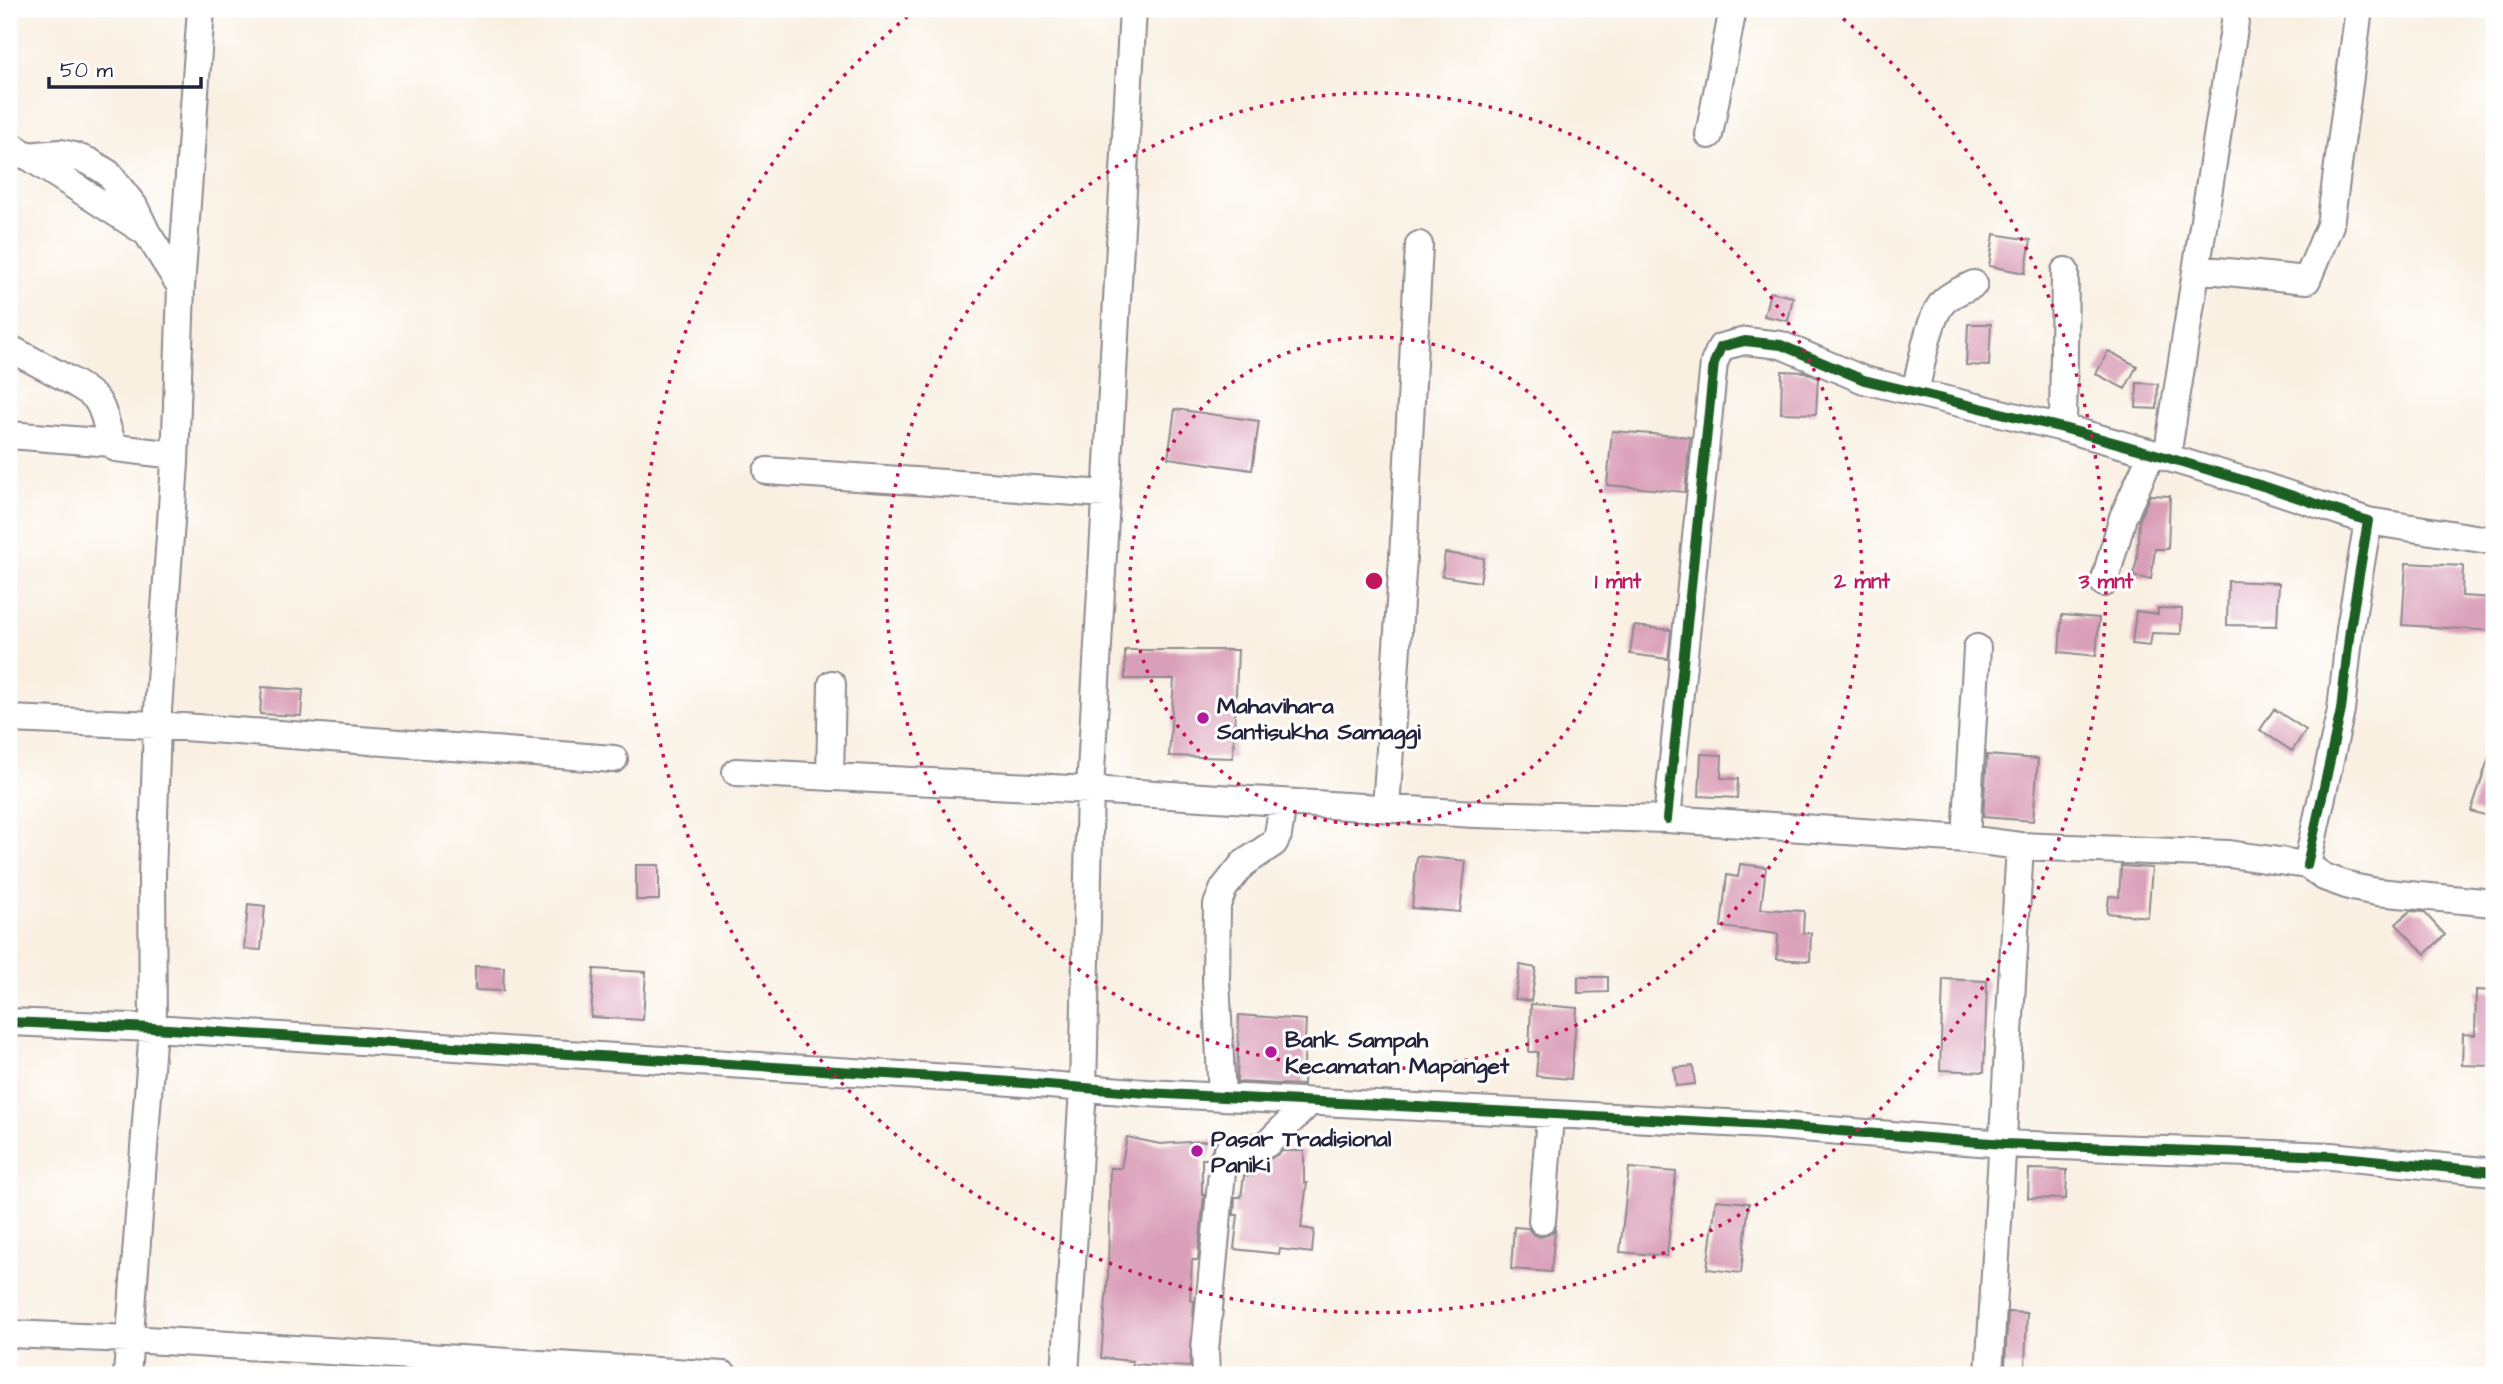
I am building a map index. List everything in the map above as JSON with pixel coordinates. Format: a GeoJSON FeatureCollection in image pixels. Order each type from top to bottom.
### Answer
{"type":"FeatureCollection","features":[{"type":"Feature","properties":{"kind":"street"},"geometry":{"type":"LineString","coordinates":[[127,1375],[153,1028],[152,876],[157,725],[175,455],[181,287],[201,9]]}},
{"type":"Feature","properties":{"kind":"street"},"geometry":{"type":"LineString","coordinates":[[1065,1375],[1083,1089],[1090,790],[1133,9]]}},
{"type":"Feature","properties":{"kind":"street"},"geometry":{"type":"LineString","coordinates":[[1709,135],[1731,9]]}},
{"type":"Feature","properties":{"kind":"street"},"geometry":{"type":"LineString","coordinates":[[2104,583],[2123,517],[2159,455],[2197,269],[2237,9]]}},
{"type":"Feature","properties":{"kind":"street"},"geometry":{"type":"LineString","coordinates":[[2197,269],[2307,281],[2330,225],[2359,9]]}},
{"type":"Feature","properties":{"kind":"street"},"geometry":{"type":"LineString","coordinates":[[17,150],[147,233],[181,287]]}},
{"type":"Feature","properties":{"kind":"street"},"geometry":{"type":"LineString","coordinates":[[1386,808],[1403,558],[1419,245]]}},
{"type":"Feature","properties":{"kind":"street"},"geometry":{"type":"LineString","coordinates":[[2063,428],[2065,271]]}},
{"type":"Feature","properties":{"kind":"street"},"geometry":{"type":"LineString","coordinates":[[1914,392],[1933,320],[1940,305],[1947,298],[1974,284]]}},
{"type":"Feature","properties":{"kind":"street"},"geometry":{"type":"LineString","coordinates":[[1667,819],[1714,363],[1721,347],[1745,341],[1781,345],[1864,380],[2063,428],[2266,486],[2368,521],[2494,541]]}},
{"type":"Feature","properties":{"kind":"street"},"geometry":{"type":"LineString","coordinates":[[9,348],[93,394],[103,412],[116,448],[175,455]]}},
{"type":"Feature","properties":{"kind":"street"},"geometry":{"type":"LineString","coordinates":[[9,435],[112,443]]}},
{"type":"Feature","properties":{"kind":"street"},"geometry":{"type":"LineString","coordinates":[[768,471],[1106,494]]}},
{"type":"Feature","properties":{"kind":"street"},"geometry":{"type":"LineString","coordinates":[[2306,865],[2341,710],[2350,629],[2368,521]]}},
{"type":"Feature","properties":{"kind":"street"},"geometry":{"type":"LineString","coordinates":[[1966,839],[1977,648]]}},
{"type":"Feature","properties":{"kind":"street"},"geometry":{"type":"LineString","coordinates":[[830,777],[832,684]]}},
{"type":"Feature","properties":{"kind":"street"},"geometry":{"type":"LineString","coordinates":[[9,719],[157,725],[614,758]]}},
{"type":"Feature","properties":{"kind":"street"},"geometry":{"type":"LineString","coordinates":[[736,772],[1090,790],[1474,814],[1667,819],[1966,839],[2020,846],[2230,854],[2306,865],[2324,877],[2352,887],[2494,903]]}},
{"type":"Feature","properties":{"kind":"street"},"geometry":{"type":"LineString","coordinates":[[1222,1097],[1216,980],[1217,905],[1224,888],[1243,864],[1274,843],[1278,835],[1283,802]]}},
{"type":"Feature","properties":{"kind":"street"},"geometry":{"type":"LineString","coordinates":[[1989,1375],[2020,846]]}},
{"type":"Feature","properties":{"kind":"street"},"geometry":{"type":"LineString","coordinates":[[9,1022],[153,1028],[998,1081],[1083,1089],[1550,1116],[1765,1125],[2004,1144],[2331,1156],[2494,1172]]}},
{"type":"Feature","properties":{"kind":"street"},"geometry":{"type":"LineString","coordinates":[[1206,1375],[1205,1350],[1223,1161],[1226,1153],[1229,1149],[1260,1147],[1268,1143],[1310,1102]]}},
{"type":"Feature","properties":{"kind":"street"},"geometry":{"type":"LineString","coordinates":[[1542,1222],[1550,1116]]}},
{"type":"Feature","properties":{"kind":"street"},"geometry":{"type":"LineString","coordinates":[[9,1334],[724,1375]]}},
{"type":"Feature","properties":{"kind":"building"},"geometry":{"type":"Polygon","coordinates":[[[1994,234],[2031,240],[2025,273],[1989,266],[1994,234]]]}},
{"type":"Feature","properties":{"kind":"building"},"geometry":{"type":"Polygon","coordinates":[[[1770,292],[1793,297],[1788,321],[1764,316],[1770,292]]]}},
{"type":"Feature","properties":{"kind":"building"},"geometry":{"type":"Polygon","coordinates":[[[1968,324],[1991,324],[1989,366],[1966,365],[1968,324]]]}},
{"type":"Feature","properties":{"kind":"building"},"geometry":{"type":"Polygon","coordinates":[[[2108,351],[2137,366],[2125,389],[2096,374],[2108,351]]]}},
{"type":"Feature","properties":{"kind":"building"},"geometry":{"type":"Polygon","coordinates":[[[1782,371],[1805,372],[1818,378],[1816,414],[1781,413],[1782,371]]]}},
{"type":"Feature","properties":{"kind":"building"},"geometry":{"type":"Polygon","coordinates":[[[2137,383],[2158,384],[2157,409],[2136,408],[2137,383]]]}},
{"type":"Feature","properties":{"kind":"building"},"geometry":{"type":"Polygon","coordinates":[[[1175,409],[1259,421],[1252,470],[1168,458],[1175,409]]]}},
{"type":"Feature","properties":{"kind":"building"},"geometry":{"type":"Polygon","coordinates":[[[1612,431],[1690,437],[1685,492],[1607,485],[1612,431]]]}},
{"type":"Feature","properties":{"kind":"building"},"geometry":{"type":"Polygon","coordinates":[[[2150,495],[2170,496],[2168,549],[2155,549],[2151,579],[2133,576],[2137,559],[2139,521],[2150,495]]]}},
{"type":"Feature","properties":{"kind":"building"},"geometry":{"type":"Polygon","coordinates":[[[1445,553],[1484,558],[1480,582],[1442,576],[1445,553]]]}},
{"type":"Feature","properties":{"kind":"building"},"geometry":{"type":"Polygon","coordinates":[[[2406,563],[2463,566],[2462,596],[2494,598],[2494,631],[2402,625],[2406,563]]]}},
{"type":"Feature","properties":{"kind":"building"},"geometry":{"type":"Polygon","coordinates":[[[2228,581],[2279,583],[2277,626],[2227,625],[2228,581]]]}},
{"type":"Feature","properties":{"kind":"building"},"geometry":{"type":"Polygon","coordinates":[[[2158,608],[2182,609],[2181,634],[2152,633],[2150,646],[2132,644],[2136,611],[2158,614],[2158,608]]]}},
{"type":"Feature","properties":{"kind":"building"},"geometry":{"type":"Polygon","coordinates":[[[2062,615],[2099,618],[2096,656],[2059,652],[2062,615]]]}},
{"type":"Feature","properties":{"kind":"building"},"geometry":{"type":"Polygon","coordinates":[[[1634,626],[1671,630],[1668,659],[1630,654],[1634,626]]]}},
{"type":"Feature","properties":{"kind":"building","name":"Mahavihara Santisukha Samaggi"},"geometry":{"type":"Polygon","coordinates":[[[1125,650],[1238,650],[1233,758],[1169,756],[1174,679],[1125,679],[1125,650]]]}},
{"type":"Feature","properties":{"kind":"building"},"geometry":{"type":"Polygon","coordinates":[[[262,687],[303,690],[301,716],[260,714],[262,687]]]}},
{"type":"Feature","properties":{"kind":"building"},"geometry":{"type":"Polygon","coordinates":[[[2274,709],[2306,730],[2292,751],[2260,730],[2274,709]]]}},
{"type":"Feature","properties":{"kind":"building"},"geometry":{"type":"Polygon","coordinates":[[[2491,751],[2494,751],[2494,818],[2471,811],[2491,751]]]}},
{"type":"Feature","properties":{"kind":"building"},"geometry":{"type":"Polygon","coordinates":[[[1701,754],[1722,755],[1721,778],[1738,779],[1737,798],[1699,796],[1701,754]]]}},
{"type":"Feature","properties":{"kind":"building"},"geometry":{"type":"Polygon","coordinates":[[[1987,755],[2038,759],[2033,821],[1983,817],[1987,755]]]}},
{"type":"Feature","properties":{"kind":"building"},"geometry":{"type":"Polygon","coordinates":[[[1417,856],[1466,861],[1460,912],[1412,908],[1417,856]]]}},
{"type":"Feature","properties":{"kind":"building"},"geometry":{"type":"Polygon","coordinates":[[[1740,864],[1766,867],[1761,909],[1804,911],[1803,933],[1811,933],[1810,961],[1777,959],[1778,934],[1721,927],[1727,875],[1738,877],[1740,864]]]}},
{"type":"Feature","properties":{"kind":"building"},"geometry":{"type":"Polygon","coordinates":[[[636,865],[659,865],[659,900],[636,900],[636,865]]]}},
{"type":"Feature","properties":{"kind":"building"},"geometry":{"type":"Polygon","coordinates":[[[2121,866],[2152,868],[2148,917],[2107,913],[2109,896],[2119,897],[2121,866]]]}},
{"type":"Feature","properties":{"kind":"building"},"geometry":{"type":"Polygon","coordinates":[[[248,904],[265,906],[261,950],[244,949],[248,904]]]}},
{"type":"Feature","properties":{"kind":"building"},"geometry":{"type":"Polygon","coordinates":[[[2410,911],[2424,912],[2445,935],[2425,954],[2396,924],[2410,911]]]}},
{"type":"Feature","properties":{"kind":"building"},"geometry":{"type":"Polygon","coordinates":[[[1520,965],[1536,968],[1531,1001],[1515,999],[1520,965]]]}},
{"type":"Feature","properties":{"kind":"building"},"geometry":{"type":"Polygon","coordinates":[[[475,966],[504,967],[503,991],[475,990],[475,966]]]}},
{"type":"Feature","properties":{"kind":"building"},"geometry":{"type":"Polygon","coordinates":[[[594,969],[646,972],[643,1020],[591,1017],[594,969]]]}},
{"type":"Feature","properties":{"kind":"building"},"geometry":{"type":"Polygon","coordinates":[[[1578,977],[1608,977],[1608,992],[1578,993],[1578,977]]]}},
{"type":"Feature","properties":{"kind":"building"},"geometry":{"type":"Polygon","coordinates":[[[1943,979],[1987,981],[1984,1072],[1940,1070],[1943,979]]]}},
{"type":"Feature","properties":{"kind":"building"},"geometry":{"type":"Polygon","coordinates":[[[2476,990],[2494,991],[2494,1066],[2462,1065],[2463,1034],[2475,1035],[2476,990]]]}},
{"type":"Feature","properties":{"kind":"building"},"geometry":{"type":"Polygon","coordinates":[[[1531,1004],[1577,1008],[1571,1079],[1536,1076],[1538,1052],[1529,1052],[1531,1004]]]}},
{"type":"Feature","properties":{"kind":"building","name":"Bank Sampah Kecamatan Mapanget"},"geometry":{"type":"Polygon","coordinates":[[[1239,1015],[1306,1020],[1303,1085],[1237,1082],[1239,1015]]]}},
{"type":"Feature","properties":{"kind":"building"},"geometry":{"type":"Polygon","coordinates":[[[1693,1066],[1695,1084],[1676,1086],[1674,1068],[1693,1066]]]}},
{"type":"Feature","properties":{"kind":"building"},"geometry":{"type":"Polygon","coordinates":[[[1127,1137],[1160,1144],[1216,1140],[1208,1159],[1202,1159],[1204,1195],[1198,1260],[1192,1260],[1190,1300],[1194,1301],[1190,1367],[1132,1364],[1132,1361],[1101,1358],[1108,1276],[1110,1168],[1121,1168],[1127,1137]]]}},
{"type":"Feature","properties":{"kind":"building"},"geometry":{"type":"Polygon","coordinates":[[[1283,1151],[1304,1151],[1304,1183],[1307,1183],[1301,1228],[1314,1230],[1312,1253],[1280,1249],[1279,1254],[1234,1249],[1238,1215],[1234,1215],[1235,1197],[1241,1197],[1244,1175],[1254,1176],[1253,1163],[1267,1161],[1283,1151]]]}},
{"type":"Feature","properties":{"kind":"building"},"geometry":{"type":"Polygon","coordinates":[[[1629,1168],[1676,1172],[1667,1256],[1620,1252],[1629,1168]]]}},
{"type":"Feature","properties":{"kind":"building"},"geometry":{"type":"Polygon","coordinates":[[[2029,1169],[2067,1170],[2066,1199],[2028,1198],[2029,1169]]]}},
{"type":"Feature","properties":{"kind":"building"},"geometry":{"type":"Polygon","coordinates":[[[1716,1200],[1749,1203],[1741,1273],[1707,1269],[1716,1200]]]}},
{"type":"Feature","properties":{"kind":"building"},"geometry":{"type":"Polygon","coordinates":[[[1514,1227],[1528,1228],[1540,1237],[1555,1230],[1551,1272],[1511,1269],[1514,1227]]]}},
{"type":"Feature","properties":{"kind":"building"},"geometry":{"type":"Polygon","coordinates":[[[2008,1312],[2027,1313],[2025,1367],[2005,1366],[2008,1312]]]}},
{"type":"Feature","properties":{"kind":"cycle path"},"geometry":{"type":"LineString","coordinates":[[1667,819],[1714,363],[1721,347],[1745,341],[1781,345],[1864,380],[2063,428],[2266,487],[2368,521],[2350,629],[2341,710],[2307,865]]}},
{"type":"Feature","properties":{"kind":"cycle path"},"geometry":{"type":"LineString","coordinates":[[9,1022],[153,1028],[998,1081],[1147,1093],[1765,1125],[2004,1144],[2331,1156],[2494,1172]]}},
{"type":"Feature","properties":{"kind":"place","name":"Mahavihara Santisukha Samaggi"},"geometry":{"type":"Point","coordinates":[1203,718]}},
{"type":"Feature","properties":{"kind":"place","name":"Bank Sampah Kecamatan Mapanget"},"geometry":{"type":"Point","coordinates":[1271,1052]}},
{"type":"Feature","properties":{"kind":"place","name":"Pasar Tradisional Paniki"},"geometry":{"type":"Point","coordinates":[1197,1151]}}]}
